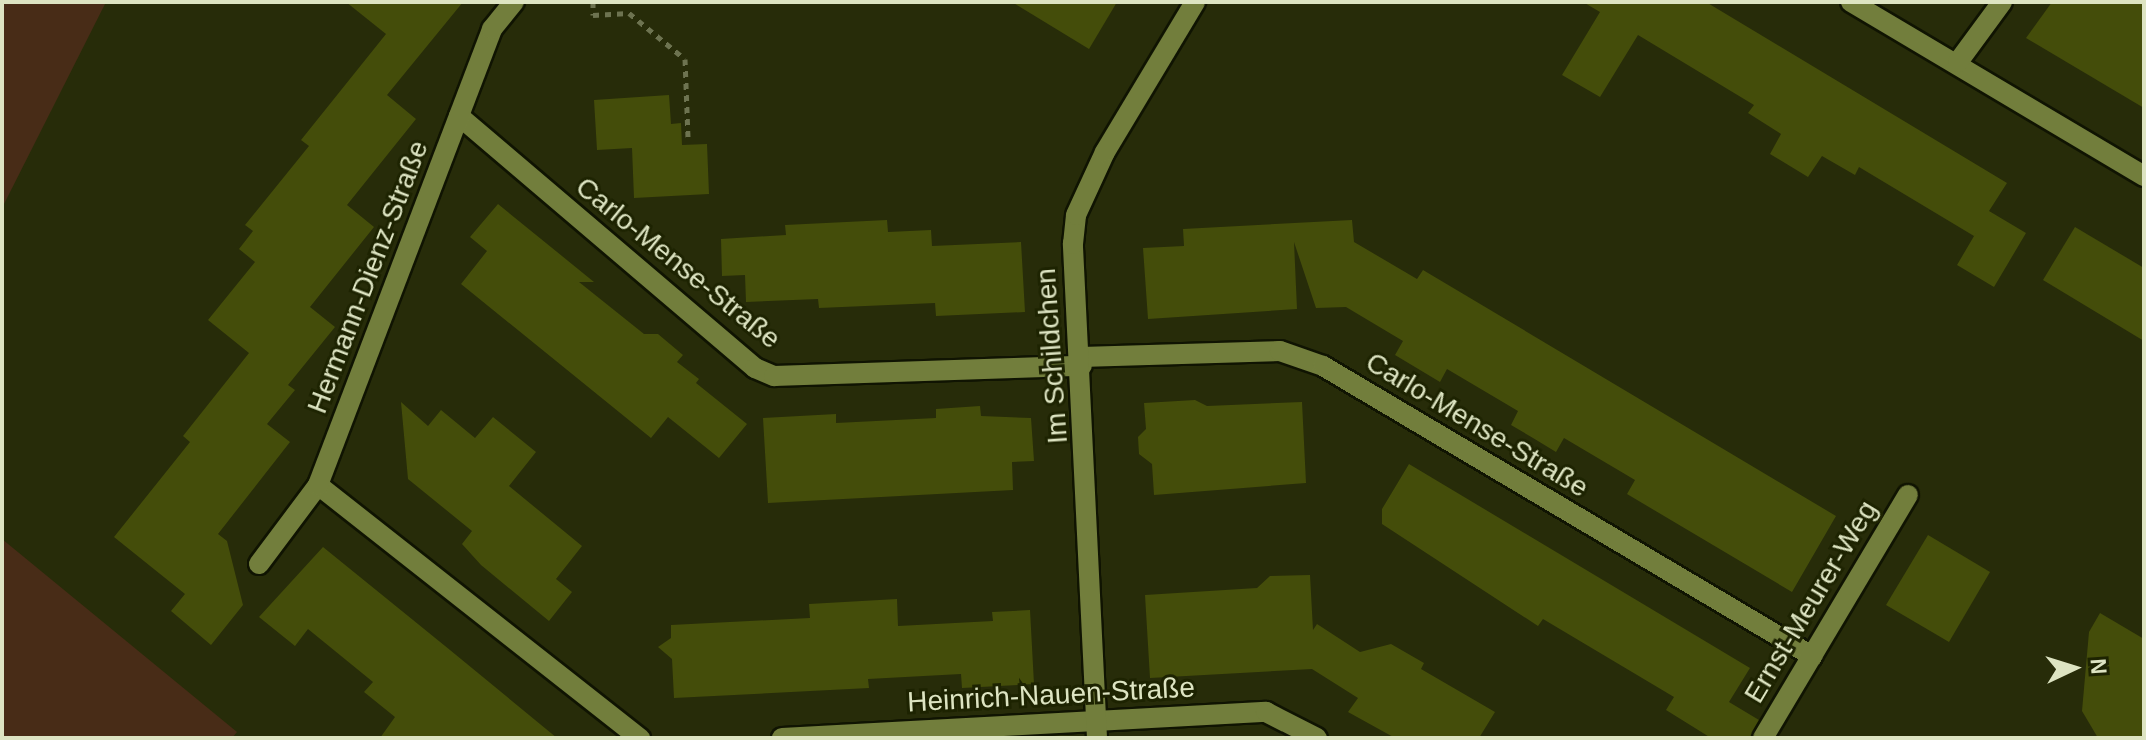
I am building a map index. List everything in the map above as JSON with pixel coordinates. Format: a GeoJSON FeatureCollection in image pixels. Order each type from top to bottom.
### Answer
{"type":"FeatureCollection","features":[{"type":"Feature","properties":{"kind":"street","name":"Hermann-Dienz-Straße"},"geometry":{"type":"LineString","coordinates":[[259,564],[318,485],[492,29],[514,2]]}},
{"type":"Feature","properties":{"kind":"street","name":"Im Schildchen"},"geometry":{"type":"LineString","coordinates":[[1098,728],[1076,215],[1105,152],[1195,2]]}},
{"type":"Feature","properties":{"kind":"street"},"geometry":{"type":"LineString","coordinates":[[1851,2],[1958,62],[2144,176]]}},
{"type":"Feature","properties":{"kind":"street"},"geometry":{"type":"LineString","coordinates":[[1958,62],[2002,2]]}},
{"type":"Feature","properties":{"kind":"street","name":"Carlo-Mense-Straße"},"geometry":{"type":"LineString","coordinates":[[459,116],[755,368],[774,376],[1280,351],[1323,366],[1812,656]]}},
{"type":"Feature","properties":{"kind":"street"},"geometry":{"type":"LineString","coordinates":[[318,485],[640,738]]}},
{"type":"Feature","properties":{"kind":"street","name":"Ernst-Meurer-Weg"},"geometry":{"type":"LineString","coordinates":[[1763,738],[1908,495]]}},
{"type":"Feature","properties":{"kind":"street","name":"Heinrich-Nauen-Straße"},"geometry":{"type":"LineString","coordinates":[[782,738],[1098,728],[1266,712],[1317,738]]}},
{"type":"Feature","properties":{"kind":"path"},"geometry":{"type":"LineString","coordinates":[[593,2],[593,15],[629,13],[685,59],[688,137]]}},
{"type":"Feature","properties":{"kind":"shaded area"},"geometry":{"type":"Polygon","coordinates":[[[2,2],[106,2],[2,208],[2,2]]]}},
{"type":"Feature","properties":{"kind":"shaded area"},"geometry":{"type":"Polygon","coordinates":[[[2,539],[237,732],[232,738],[2,738],[2,539]]]}},
{"type":"Feature","properties":{"kind":"building"},"geometry":{"type":"Polygon","coordinates":[[[346,2],[463,2],[387,95],[416,119],[347,205],[374,227],[310,307],[335,327],[288,385],[295,390],[267,424],[290,442],[218,534],[227,541],[243,605],[211,645],[171,611],[185,594],[114,537],[190,442],[183,436],[249,353],[208,320],[255,262],[239,249],[253,231],[245,225],[309,146],[301,140],[386,34],[346,2]]]}},
{"type":"Feature","properties":{"kind":"building"},"geometry":{"type":"Polygon","coordinates":[[[1012,2],[1117,2],[1089,49],[1012,2]]]}},
{"type":"Feature","properties":{"kind":"building"},"geometry":{"type":"Polygon","coordinates":[[[1583,2],[1706,2],[2007,183],[1989,211],[2026,233],[1994,287],[1957,265],[1977,231],[1974,236],[1859,167],[1855,175],[1822,156],[1808,177],[1770,154],[1781,134],[1748,113],[1754,105],[1638,35],[1600,97],[1562,75],[1600,12],[1583,2]]]}},
{"type":"Feature","properties":{"kind":"building"},"geometry":{"type":"Polygon","coordinates":[[[2052,2],[2144,2],[2144,108],[2026,38],[2052,2]]]}},
{"type":"Feature","properties":{"kind":"building"},"geometry":{"type":"Polygon","coordinates":[[[669,95],[671,124],[681,123],[682,145],[707,144],[709,194],[634,198],[632,148],[597,150],[594,100],[669,95]]]}},
{"type":"Feature","properties":{"kind":"building"},"geometry":{"type":"Polygon","coordinates":[[[498,204],[594,282],[579,282],[644,334],[658,334],[683,355],[677,362],[699,379],[696,383],[747,424],[719,458],[668,417],[651,438],[461,284],[487,251],[470,237],[498,204]]]}},
{"type":"Feature","properties":{"kind":"building"},"geometry":{"type":"Polygon","coordinates":[[[887,220],[888,232],[931,230],[932,246],[1021,242],[1025,312],[936,316],[935,303],[819,308],[818,299],[746,302],[745,275],[722,276],[721,239],[786,235],[785,225],[887,220]]]}},
{"type":"Feature","properties":{"kind":"building"},"geometry":{"type":"Polygon","coordinates":[[[1352,220],[1354,242],[1417,279],[1423,270],[1836,516],[1792,592],[1627,494],[1635,480],[1564,438],[1556,452],[1511,425],[1518,411],[1447,369],[1440,382],[1395,355],[1403,341],[1346,307],[1316,308],[1294,242],[1297,309],[1148,319],[1143,248],[1184,246],[1183,229],[1352,220]]]}},
{"type":"Feature","properties":{"kind":"building"},"geometry":{"type":"Polygon","coordinates":[[[2075,227],[2144,268],[2144,341],[2043,280],[2075,227]]]}},
{"type":"Feature","properties":{"kind":"building"},"geometry":{"type":"Polygon","coordinates":[[[1195,400],[1207,406],[1302,402],[1306,483],[1154,495],[1152,464],[1139,454],[1138,437],[1146,429],[1144,403],[1195,400]]]}},
{"type":"Feature","properties":{"kind":"building"},"geometry":{"type":"Polygon","coordinates":[[[401,402],[428,426],[441,410],[475,438],[493,417],[536,452],[509,486],[582,546],[556,579],[572,592],[549,621],[481,565],[462,544],[472,531],[408,479],[401,402]]]}},
{"type":"Feature","properties":{"kind":"building"},"geometry":{"type":"Polygon","coordinates":[[[980,406],[981,416],[1031,418],[1034,461],[1012,462],[1013,490],[768,503],[763,418],[836,414],[836,423],[936,418],[936,409],[980,406]]]}},
{"type":"Feature","properties":{"kind":"building"},"geometry":{"type":"Polygon","coordinates":[[[1409,464],[1750,668],[1729,702],[1759,720],[1750,738],[1711,738],[1666,710],[1674,697],[1543,619],[1538,626],[1382,524],[1382,509],[1409,464]]]}},
{"type":"Feature","properties":{"kind":"building"},"geometry":{"type":"Polygon","coordinates":[[[1928,535],[1990,572],[1949,642],[1886,605],[1928,535]]]}},
{"type":"Feature","properties":{"kind":"building"},"geometry":{"type":"Polygon","coordinates":[[[323,547],[557,738],[380,738],[395,717],[364,692],[373,682],[308,629],[295,646],[259,617],[323,547]]]}},
{"type":"Feature","properties":{"kind":"building"},"geometry":{"type":"Polygon","coordinates":[[[1310,575],[1313,630],[1317,624],[1360,652],[1391,644],[1424,663],[1421,669],[1495,712],[1479,738],[1395,738],[1348,712],[1358,698],[1312,669],[1150,678],[1145,595],[1257,588],[1270,576],[1310,575]]]}},
{"type":"Feature","properties":{"kind":"building"},"geometry":{"type":"Polygon","coordinates":[[[897,599],[898,626],[993,621],[992,612],[1030,610],[1034,684],[962,688],[961,674],[868,679],[869,688],[674,698],[672,659],[658,647],[671,638],[671,625],[810,618],[809,604],[897,599]]]}},
{"type":"Feature","properties":{"kind":"building"},"geometry":{"type":"Polygon","coordinates":[[[2100,613],[2144,639],[2144,738],[2098,738],[2082,711],[2089,632],[2100,613]]]}}]}
